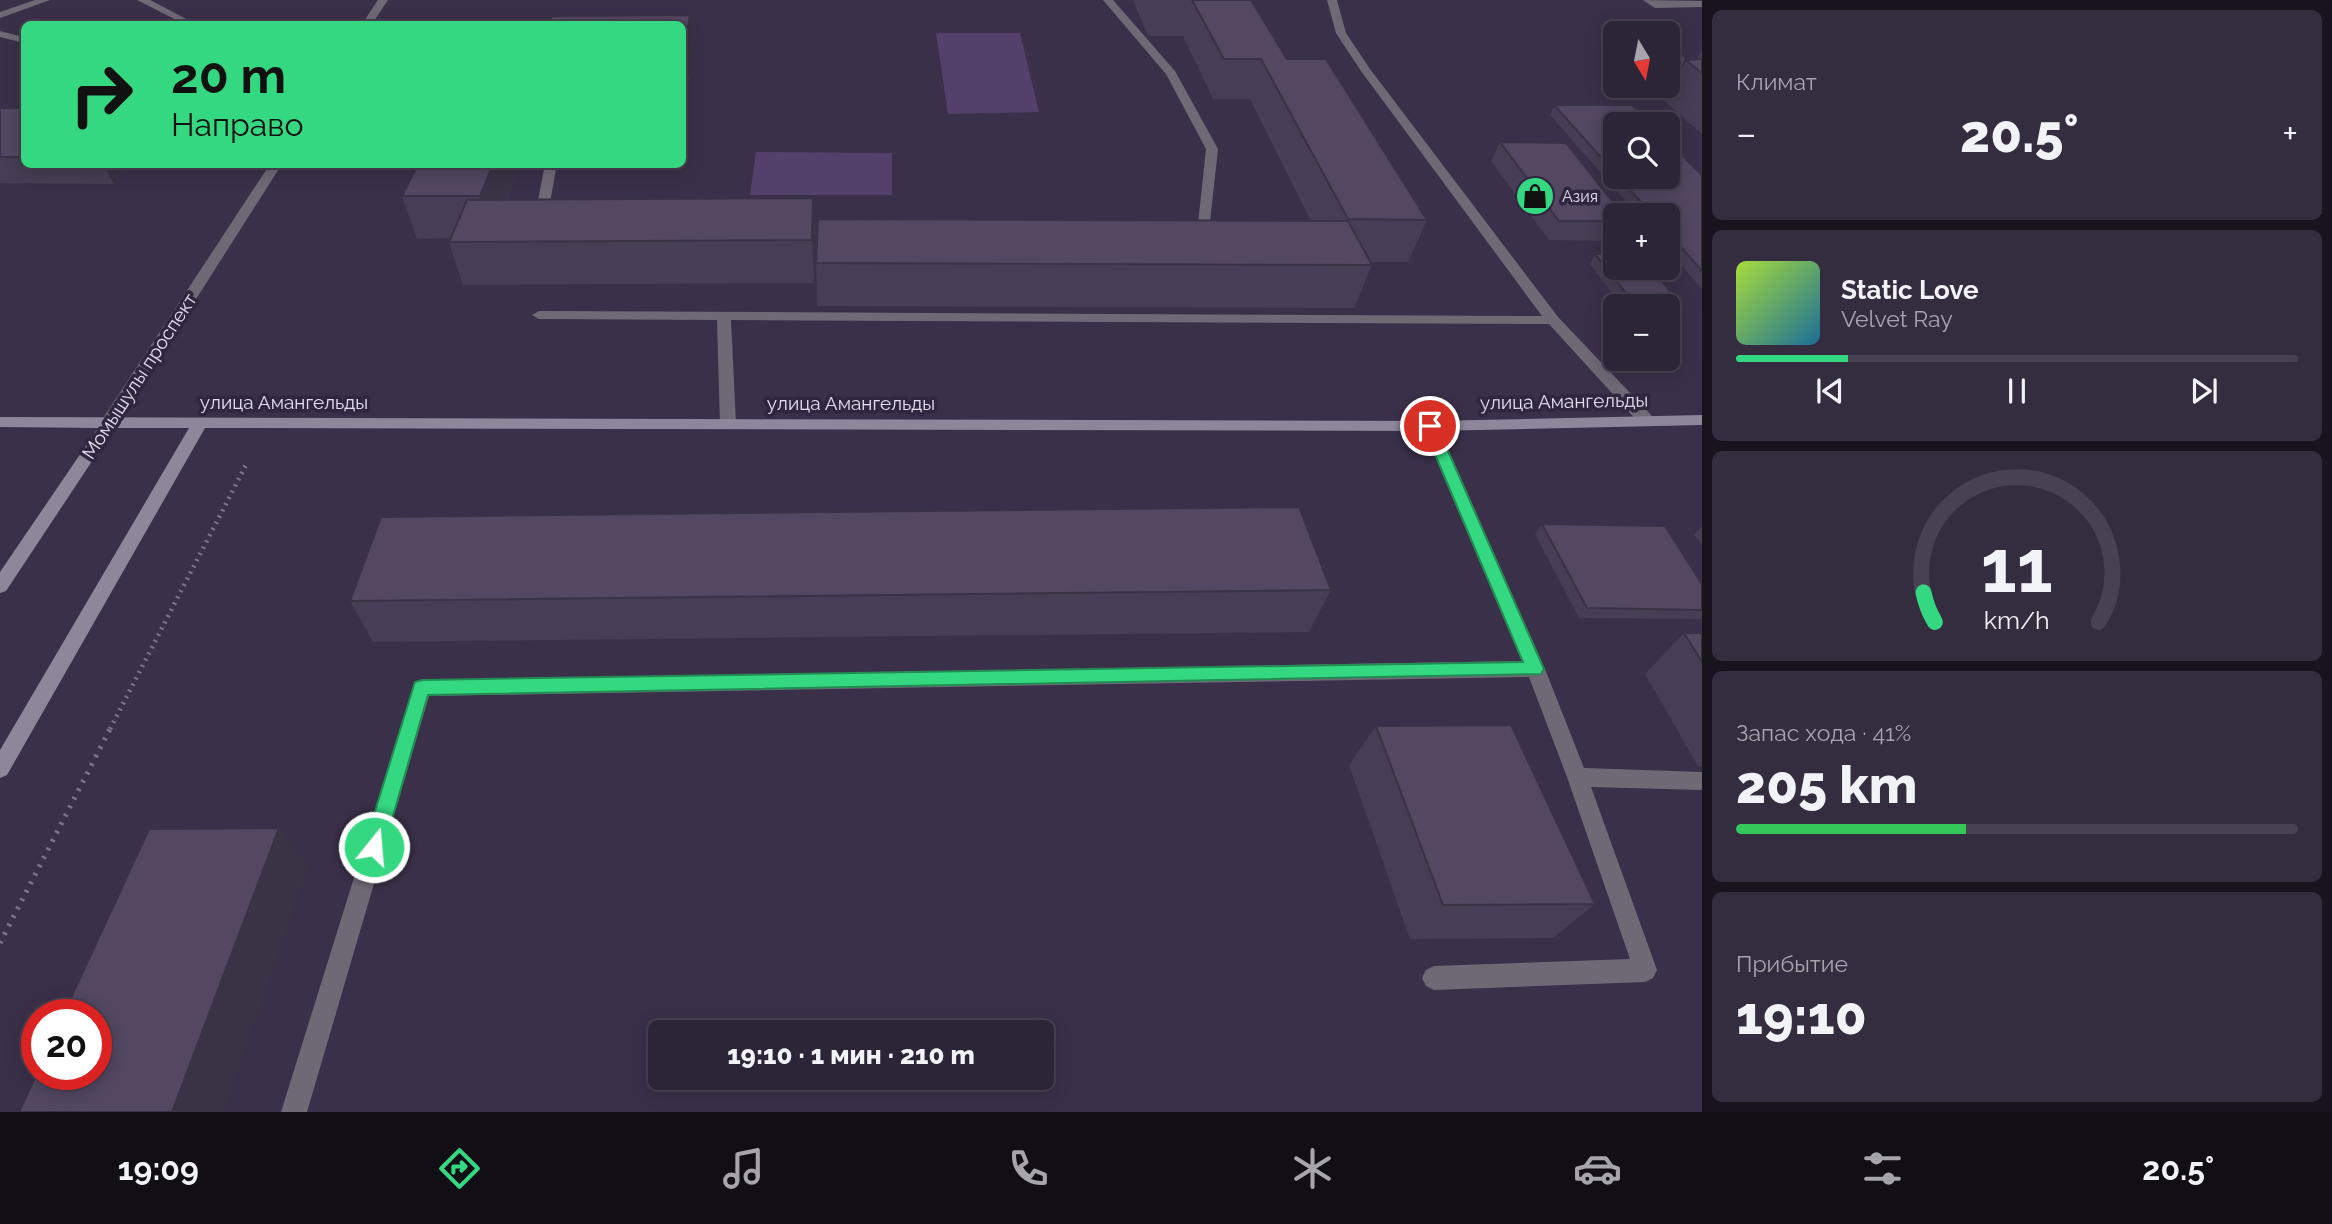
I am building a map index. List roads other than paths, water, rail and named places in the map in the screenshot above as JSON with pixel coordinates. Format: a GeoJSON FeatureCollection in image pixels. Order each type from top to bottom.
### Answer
{"type":"FeatureCollection","features":[{"type":"Feature","properties":{"kind":"street"},"geometry":{"type":"LineString","coordinates":[[0,15],[45,0]]}},
{"type":"Feature","properties":{"kind":"street"},"geometry":{"type":"LineString","coordinates":[[142,0],[185,21]]}},
{"type":"Feature","properties":{"kind":"street"},"geometry":{"type":"LineString","coordinates":[[369,21],[383,0]]}},
{"type":"Feature","properties":{"kind":"street"},"geometry":{"type":"LineString","coordinates":[[1108,0],[1171,73],[1212,149],[1204,228],[1177,229]]}},
{"type":"Feature","properties":{"kind":"street"},"geometry":{"type":"LineString","coordinates":[[1332,0],[1341,33],[1366,71],[1553,320],[1646,420]]}},
{"type":"Feature","properties":{"kind":"street"},"geometry":{"type":"LineString","coordinates":[[1648,0],[1655,5],[1702,4]]}},
{"type":"Feature","properties":{"kind":"street"},"geometry":{"type":"LineString","coordinates":[[0,34],[21,39]]}},
{"type":"Feature","properties":{"kind":"street","name":"Момышулы проспект"},"geometry":{"type":"LineString","coordinates":[[0,586],[273,168]]}},
{"type":"Feature","properties":{"kind":"street"},"geometry":{"type":"LineString","coordinates":[[550,168],[542,211],[569,212]]}},
{"type":"Feature","properties":{"kind":"street"},"geometry":{"type":"LineString","coordinates":[[539,315],[1553,320]]}},
{"type":"Feature","properties":{"kind":"street"},"geometry":{"type":"LineString","coordinates":[[724,315],[729,424]]}},
{"type":"Feature","properties":{"kind":"street","name":"улица Амангельды"},"geometry":{"type":"LineString","coordinates":[[0,422],[1430,426],[1702,420]]}},
{"type":"Feature","properties":{"kind":"street"},"geometry":{"type":"LineString","coordinates":[[0,769],[200,423]]}},
{"type":"Feature","properties":{"kind":"street"},"geometry":{"type":"LineString","coordinates":[[1430,426],[1535,669],[1577,777],[1645,970],[1434,978]]}},
{"type":"Feature","properties":{"kind":"street"},"geometry":{"type":"LineString","coordinates":[[294,1112],[422,688],[1535,669]]}},
{"type":"Feature","properties":{"kind":"street"},"geometry":{"type":"LineString","coordinates":[[1577,777],[1702,781]]}},
{"type":"Feature","properties":{"kind":"place","name":"Азия"},"geometry":{"type":"Point","coordinates":[1535,196]}}]}
